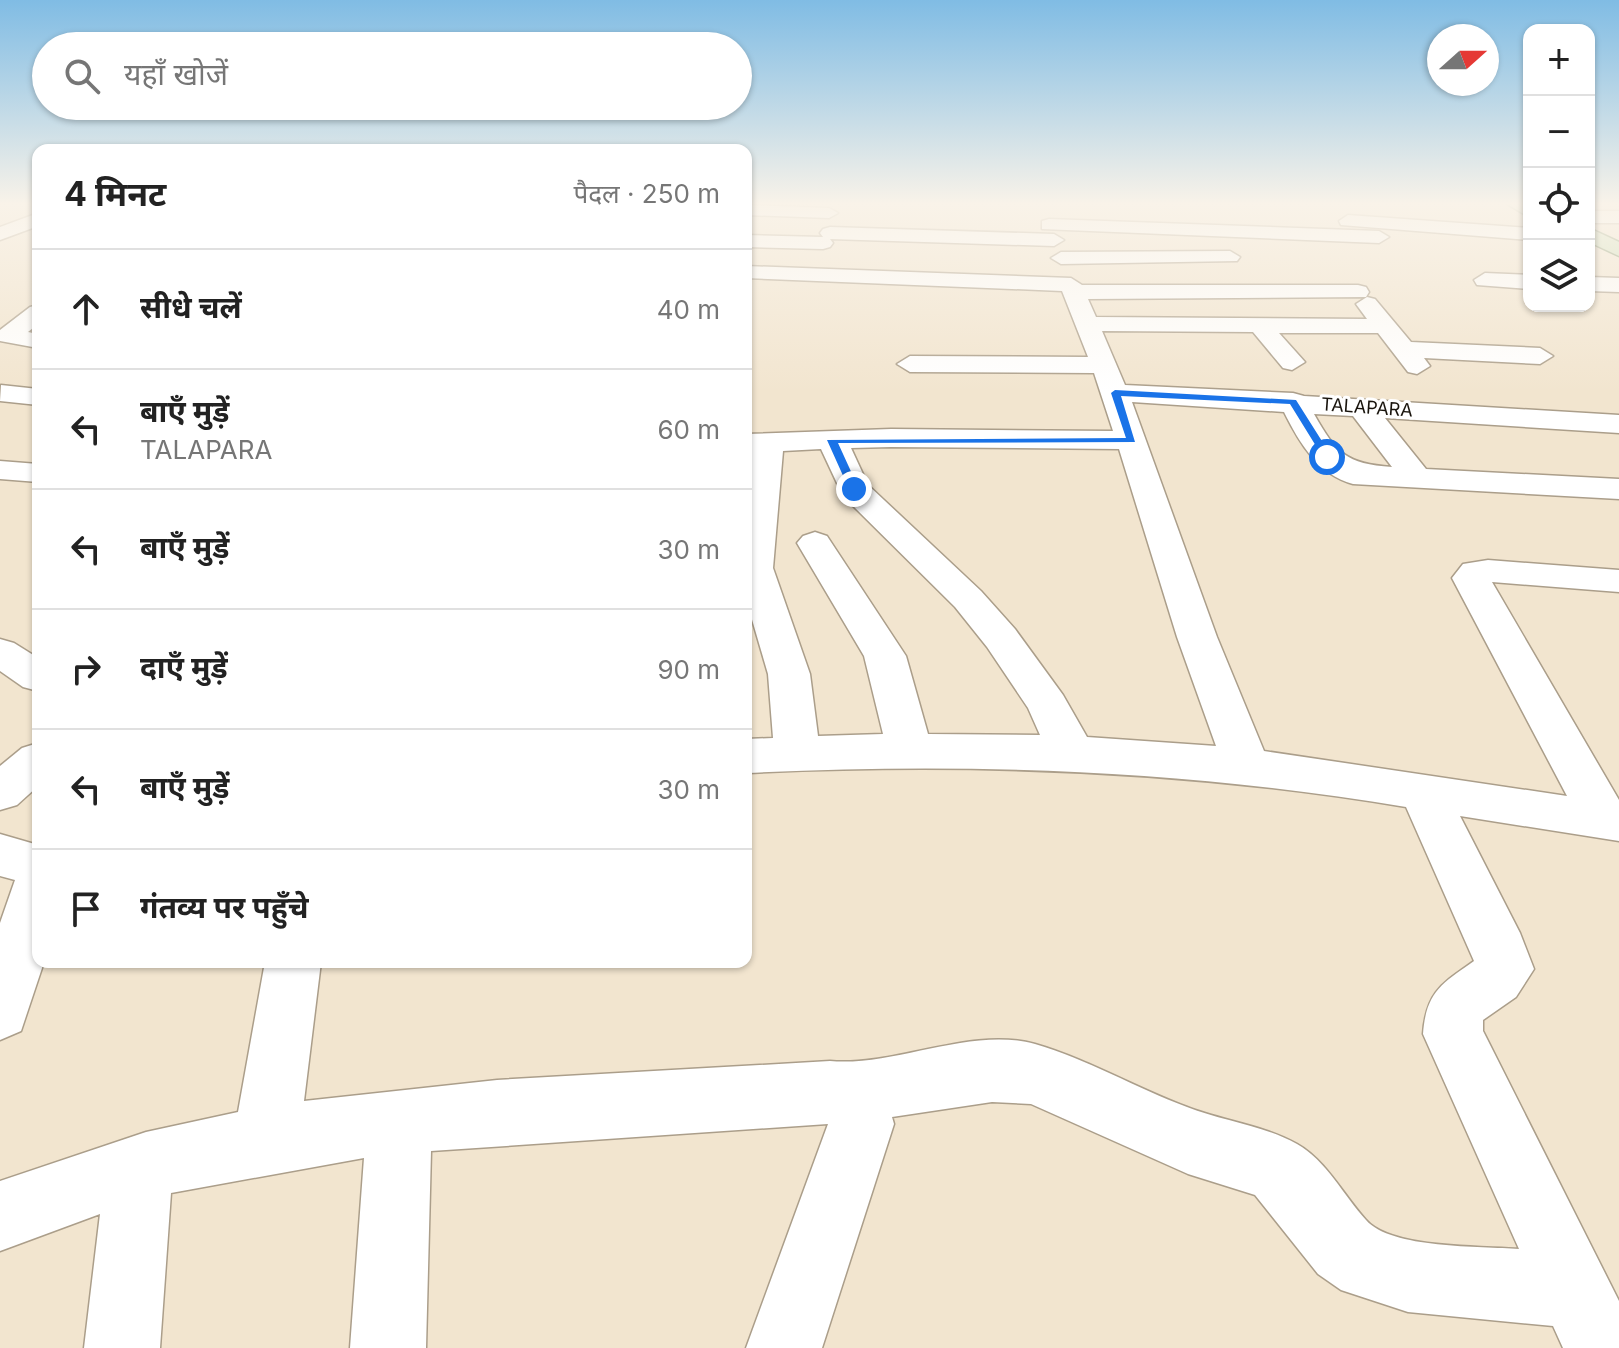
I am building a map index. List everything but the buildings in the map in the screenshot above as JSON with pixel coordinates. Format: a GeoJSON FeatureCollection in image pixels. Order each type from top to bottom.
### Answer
{"type":"FeatureCollection","features":[{"type":"Feature","properties":{"kind":"street"},"geometry":{"type":"LineString","coordinates":[[1064,267],[1110,379],[1197,637],[1247,766]]}},
{"type":"Feature","properties":{"kind":"street"},"geometry":{"type":"LineString","coordinates":[[1338,267],[1410,357],[1540,356]]}},
{"type":"Feature","properties":{"kind":"street"},"geometry":{"type":"LineString","coordinates":[[752,272],[1072,288],[1358,292]]}},
{"type":"Feature","properties":{"kind":"street"},"geometry":{"type":"LineString","coordinates":[[1485,280],[1523,282]]}},
{"type":"Feature","properties":{"kind":"street"},"geometry":{"type":"LineString","coordinates":[[1595,284],[1619,285]]}},
{"type":"Feature","properties":{"kind":"street"},"geometry":{"type":"LineString","coordinates":[[32,317],[8,336],[32,340]]}},
{"type":"Feature","properties":{"kind":"street"},"geometry":{"type":"LineString","coordinates":[[1086,324],[1384,326]]}},
{"type":"Feature","properties":{"kind":"street"},"geometry":{"type":"LineString","coordinates":[[1162,325],[1176,348]]}},
{"type":"Feature","properties":{"kind":"street"},"geometry":{"type":"LineString","coordinates":[[1260,326],[1292,362]]}},
{"type":"Feature","properties":{"kind":"street","name":"TALAPARA"},"geometry":{"type":"LineString","coordinates":[[910,364],[1110,379],[1293,401],[1619,424]]}},
{"type":"Feature","properties":{"kind":"street"},"geometry":{"type":"LineString","coordinates":[[1,393],[32,396]]}},
{"type":"Feature","properties":{"kind":"street"},"geometry":{"type":"LineString","coordinates":[[1293,401],[1315,443],[1340,467],[1368,477],[1415,476],[1619,489]]}},
{"type":"Feature","properties":{"kind":"street"},"geometry":{"type":"LineString","coordinates":[[1360,406],[1415,476]]}},
{"type":"Feature","properties":{"kind":"street"},"geometry":{"type":"LineString","coordinates":[[832,440],[854,489],[968,599],[1001,638],[1048,705],[1072,753]]}},
{"type":"Feature","properties":{"kind":"street"},"geometry":{"type":"LineString","coordinates":[[797,753],[789,674],[755,568],[758,442],[1132,440]]}},
{"type":"Feature","properties":{"kind":"street"},"geometry":{"type":"LineString","coordinates":[[0,470],[32,473]]}},
{"type":"Feature","properties":{"kind":"street"},"geometry":{"type":"LineString","coordinates":[[815,543],[885,656],[896,687],[909,750]]}},
{"type":"Feature","properties":{"kind":"street"},"geometry":{"type":"LineString","coordinates":[[1612,821],[1471,578],[1476,572],[1488,571],[1619,581]]}},
{"type":"Feature","properties":{"kind":"street"},"geometry":{"type":"LineString","coordinates":[[32,637],[1,653],[32,673]]}},
{"type":"Feature","properties":{"kind":"street"},"geometry":{"type":"LineString","coordinates":[[752,756],[909,750],[1072,753],[1247,766],[1612,821]]}},
{"type":"Feature","properties":{"kind":"street"},"geometry":{"type":"LineString","coordinates":[[0,792],[32,765]]}},
{"type":"Feature","properties":{"kind":"street"},"geometry":{"type":"LineString","coordinates":[[1424,793],[1500,950],[1505,969],[1491,986],[1460,1000],[1452,1014],[1453,1034],[1589,1319]]}},
{"type":"Feature","properties":{"kind":"street"},"geometry":{"type":"LineString","coordinates":[[0,855],[32,864]]}},
{"type":"Feature","properties":{"kind":"street"},"geometry":{"type":"LineString","coordinates":[[0,1012],[32,908]]}},
{"type":"Feature","properties":{"kind":"street"},"geometry":{"type":"LineString","coordinates":[[267,1140],[292,968]]}},
{"type":"Feature","properties":{"kind":"street"},"geometry":{"type":"LineString","coordinates":[[0,1216],[139,1169],[267,1140],[465,1115],[830,1092],[850,1094],[919,1080],[992,1072],[1033,1074],[1188,1141],[1274,1168],[1289,1180],[1343,1249],[1367,1264],[1589,1319]]}},
{"type":"Feature","properties":{"kind":"street"},"geometry":{"type":"LineString","coordinates":[[784,1348],[861,1124],[858,1107],[850,1094]]}},
{"type":"Feature","properties":{"kind":"street"},"geometry":{"type":"LineString","coordinates":[[388,1348],[399,1123]]}},
{"type":"Feature","properties":{"kind":"street"},"geometry":{"type":"LineString","coordinates":[[122,1348],[139,1169]]}},
{"type":"Feature","properties":{"kind":"route"},"geometry":{"type":"LineString","coordinates":[[854,489],[832,440],[1132,440],[1115,393],[1293,401],[1315,443],[1327,457]]}}]}
